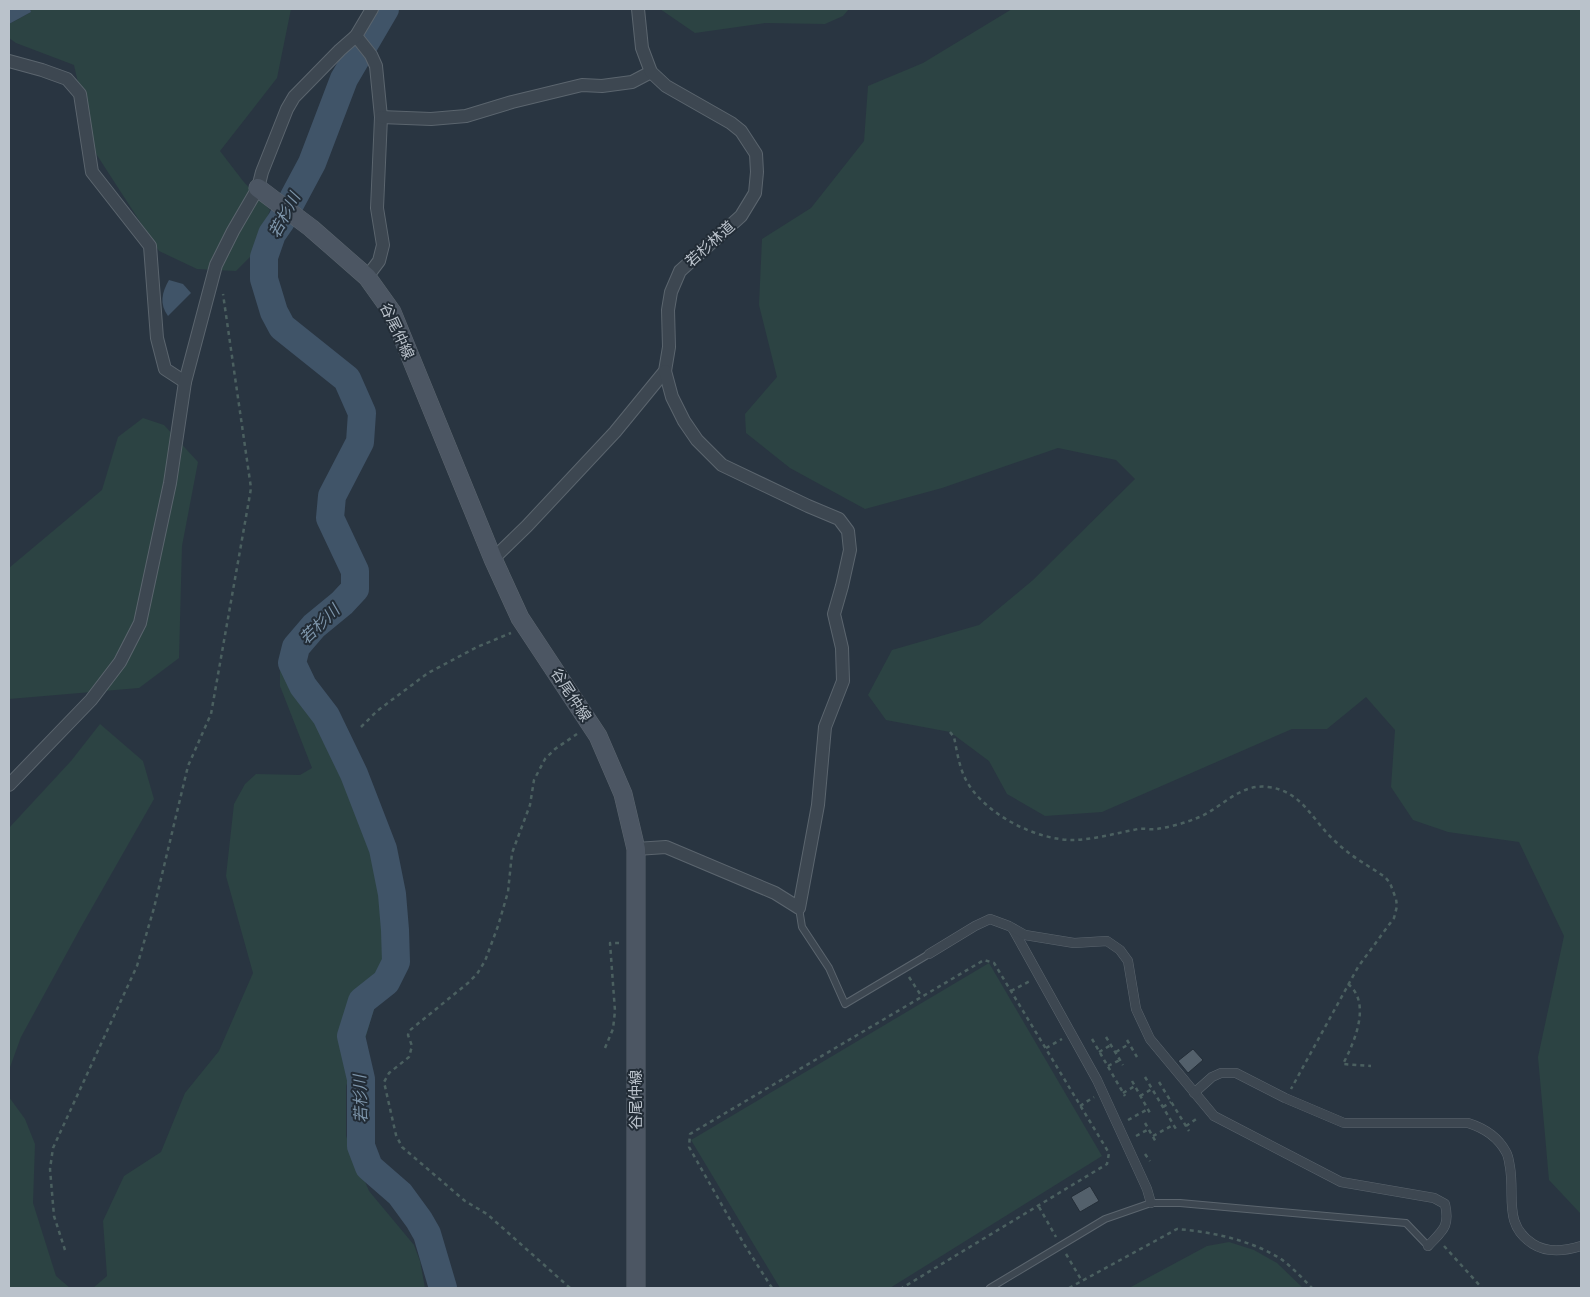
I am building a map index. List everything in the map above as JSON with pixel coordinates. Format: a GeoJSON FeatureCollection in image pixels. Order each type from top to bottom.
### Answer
{"type":"FeatureCollection","features":[{"type":"Feature","properties":{"kind":"main road","name":"谷尾仲線"},"geometry":{"type":"LineString","coordinates":[[265,193],[311,228],[367,277],[392,312],[493,559],[520,618],[598,736],[623,794],[636,849],[636,1288]]}},
{"type":"Feature","properties":{"kind":"street"},"geometry":{"type":"LineString","coordinates":[[9,785],[91,700],[120,662],[140,623],[170,483],[185,382],[216,264],[233,231],[265,193],[262,172],[287,109],[294,97],[340,50],[357,37],[372,9]]}},
{"type":"Feature","properties":{"kind":"street","name":"若杉林道"},"geometry":{"type":"LineString","coordinates":[[638,9],[642,48],[651,72],[666,86],[731,123],[741,131],[756,154],[755,193],[741,216],[680,271],[671,292],[668,310],[669,347],[665,371]]}},
{"type":"Feature","properties":{"kind":"street"},"geometry":{"type":"LineString","coordinates":[[357,37],[371,54],[376,66],[381,117],[377,208],[384,245],[379,261],[367,277]]}},
{"type":"Feature","properties":{"kind":"street"},"geometry":{"type":"LineString","coordinates":[[9,61],[67,79],[80,94],[92,172],[150,246],[157,338],[164,369],[185,382]]}},
{"type":"Feature","properties":{"kind":"street"},"geometry":{"type":"LineString","coordinates":[[381,117],[431,119],[466,116],[512,102],[582,85],[602,86],[632,82],[651,72]]}},
{"type":"Feature","properties":{"kind":"street"},"geometry":{"type":"LineString","coordinates":[[493,559],[527,526],[615,432],[665,371]]}},
{"type":"Feature","properties":{"kind":"street"},"geometry":{"type":"LineString","coordinates":[[636,849],[666,847],[775,892],[799,908],[818,805],[825,727],[843,680],[842,648],[834,614],[850,550],[848,531],[839,519],[722,465],[696,440],[684,421],[672,397],[665,371]]}},
{"type":"Feature","properties":{"kind":"street"},"geometry":{"type":"LineString","coordinates":[[929,954],[990,919],[1024,935],[1074,943],[1107,941],[1120,950],[1128,961],[1136,1009],[1150,1039],[1214,1116],[1340,1182],[1434,1198],[1445,1204],[1448,1217],[1445,1228],[1428,1246]]}},
{"type":"Feature","properties":{"kind":"street"},"geometry":{"type":"LineString","coordinates":[[1013,929],[1097,1080],[1147,1189],[1151,1203]]}},
{"type":"Feature","properties":{"kind":"street"},"geometry":{"type":"LineString","coordinates":[[1194,1093],[1212,1077],[1221,1073],[1236,1073],[1285,1098],[1344,1123],[1468,1123],[1482,1128],[1499,1142],[1507,1154],[1515,1226],[1526,1240],[1539,1248],[1556,1250],[1581,1246]]}},
{"type":"Feature","properties":{"kind":"lane"},"geometry":{"type":"LineString","coordinates":[[799,908],[802,927],[829,968],[845,1004],[929,954]]}},
{"type":"Feature","properties":{"kind":"lane"},"geometry":{"type":"LineString","coordinates":[[990,1288],[1105,1219],[1151,1203],[1180,1203],[1406,1223],[1428,1246]]}},
{"type":"Feature","properties":{"kind":"path"},"geometry":{"type":"LineString","coordinates":[[65,1250],[54,1216],[50,1168],[54,1148],[137,966],[154,908],[188,766],[211,714],[251,488],[222,286],[214,272]]}},
{"type":"Feature","properties":{"kind":"path"},"geometry":{"type":"LineString","coordinates":[[361,727],[377,711],[428,674],[477,647],[527,628]]}},
{"type":"Feature","properties":{"kind":"path"},"geometry":{"type":"LineString","coordinates":[[570,1288],[487,1214],[466,1201],[402,1147],[396,1136],[384,1082],[390,1073],[409,1057],[412,1046],[408,1035],[409,1031],[468,983],[485,960],[505,904],[512,853],[530,806],[537,772],[545,759],[590,724]]}},
{"type":"Feature","properties":{"kind":"path"},"geometry":{"type":"LineString","coordinates":[[950,732],[954,737],[965,778],[974,793],[990,808],[1016,824],[1057,839],[1083,839],[1141,829],[1156,830],[1205,815],[1238,794],[1257,786],[1268,787],[1292,794],[1304,804],[1319,825],[1335,842],[1385,877],[1394,891],[1397,906],[1394,918],[1365,956],[1348,984],[1285,1098]]}},
{"type":"Feature","properties":{"kind":"path"},"geometry":{"type":"LineString","coordinates":[[605,1048],[613,1030],[615,1012],[610,943],[636,944]]}},
{"type":"Feature","properties":{"kind":"path"},"geometry":{"type":"LineString","coordinates":[[772,1288],[744,1244],[690,1147],[690,1134],[984,960],[994,963],[1046,1048],[1109,1153],[1107,1164],[902,1288]]}},
{"type":"Feature","properties":{"kind":"path"},"geometry":{"type":"LineString","coordinates":[[904,968],[922,996]]}},
{"type":"Feature","properties":{"kind":"path"},"geometry":{"type":"LineString","coordinates":[[1011,991],[1040,975]]}},
{"type":"Feature","properties":{"kind":"path"},"geometry":{"type":"LineString","coordinates":[[1348,984],[1354,989],[1359,1001],[1359,1018],[1353,1045],[1343,1064],[1371,1066]]}},
{"type":"Feature","properties":{"kind":"path"},"geometry":{"type":"LineString","coordinates":[[1046,1048],[1072,1033]]}},
{"type":"Feature","properties":{"kind":"path"},"geometry":{"type":"LineString","coordinates":[[1106,1037],[1123,1065]]}},
{"type":"Feature","properties":{"kind":"path"},"geometry":{"type":"LineString","coordinates":[[1092,1039],[1124,1094],[1135,1086]]}},
{"type":"Feature","properties":{"kind":"path"},"geometry":{"type":"LineString","coordinates":[[1127,1040],[1137,1057]]}},
{"type":"Feature","properties":{"kind":"path"},"geometry":{"type":"LineString","coordinates":[[1116,1052],[1129,1044]]}},
{"type":"Feature","properties":{"kind":"path"},"geometry":{"type":"LineString","coordinates":[[1099,1052],[1111,1045]]}},
{"type":"Feature","properties":{"kind":"path"},"geometry":{"type":"LineString","coordinates":[[1134,1051],[1141,1047]]}},
{"type":"Feature","properties":{"kind":"path"},"geometry":{"type":"LineString","coordinates":[[1108,1066],[1120,1059]]}},
{"type":"Feature","properties":{"kind":"path"},"geometry":{"type":"LineString","coordinates":[[1145,1077],[1176,1129]]}},
{"type":"Feature","properties":{"kind":"path"},"geometry":{"type":"LineString","coordinates":[[1132,1081],[1150,1113]]}},
{"type":"Feature","properties":{"kind":"path"},"geometry":{"type":"LineString","coordinates":[[1159,1082],[1189,1131]]}},
{"type":"Feature","properties":{"kind":"path"},"geometry":{"type":"LineString","coordinates":[[1140,1096],[1152,1089]]}},
{"type":"Feature","properties":{"kind":"path"},"geometry":{"type":"LineString","coordinates":[[1163,1107],[1171,1102]]}},
{"type":"Feature","properties":{"kind":"path"},"geometry":{"type":"LineString","coordinates":[[1128,1120],[1148,1109]]}},
{"type":"Feature","properties":{"kind":"path"},"geometry":{"type":"LineString","coordinates":[[1186,1126],[1208,1110]]}},
{"type":"Feature","properties":{"kind":"path"},"geometry":{"type":"LineString","coordinates":[[1145,1123],[1156,1142]]}},
{"type":"Feature","properties":{"kind":"path"},"geometry":{"type":"LineString","coordinates":[[1153,1136],[1174,1124]]}},
{"type":"Feature","properties":{"kind":"path"},"geometry":{"type":"LineString","coordinates":[[1136,1136],[1149,1129]]}},
{"type":"Feature","properties":{"kind":"path"},"geometry":{"type":"LineString","coordinates":[[1069,1288],[1177,1229],[1193,1230],[1237,1240],[1268,1251],[1283,1260],[1312,1288]]}},
{"type":"Feature","properties":{"kind":"path"},"geometry":{"type":"LineString","coordinates":[[1436,1237],[1482,1288]]}},
{"type":"Feature","properties":{"kind":"green space"},"geometry":{"type":"Polygon","coordinates":[[[30,9],[291,9],[277,78],[220,151],[243,181],[270,210],[254,253],[236,271],[197,269],[159,251],[93,149],[74,65],[16,43],[9,38],[9,24],[31,12],[30,9]]]}},
{"type":"Feature","properties":{"kind":"green space"},"geometry":{"type":"Polygon","coordinates":[[[660,9],[849,9],[843,16],[825,24],[765,23],[695,33],[660,9]]]}},
{"type":"Feature","properties":{"kind":"green space"},"geometry":{"type":"Polygon","coordinates":[[[1012,9],[1581,9],[1581,1232],[1580,1213],[1549,1180],[1538,1057],[1564,936],[1519,842],[1448,832],[1413,820],[1391,787],[1395,730],[1366,697],[1327,729],[1292,729],[1102,812],[1045,816],[1007,794],[989,761],[950,732],[886,720],[868,695],[892,650],[979,625],[1033,580],[1135,479],[1116,460],[1058,448],[942,488],[865,509],[790,468],[746,433],[745,414],[777,377],[759,305],[762,239],[811,208],[864,141],[868,86],[923,63],[1012,9]]]}},
{"type":"Feature","properties":{"kind":"green space"},"geometry":{"type":"Polygon","coordinates":[[[143,418],[164,425],[198,462],[182,546],[179,658],[139,688],[9,699],[9,568],[102,490],[118,437],[143,418]]]}},
{"type":"Feature","properties":{"kind":"green space"},"geometry":{"type":"Polygon","coordinates":[[[280,668],[326,697],[390,843],[395,989],[374,1009],[364,1043],[346,1086],[346,1136],[369,1191],[414,1245],[420,1261],[425,1288],[93,1288],[107,1276],[103,1221],[124,1176],[161,1152],[185,1093],[219,1051],[253,973],[226,876],[234,804],[245,784],[256,774],[300,775],[312,768],[280,686],[280,668]]]}},
{"type":"Feature","properties":{"kind":"green space"},"geometry":{"type":"Polygon","coordinates":[[[100,724],[143,761],[154,799],[21,1037],[9,1070],[9,828],[71,761],[100,724]]]}},
{"type":"Feature","properties":{"kind":"green space"},"geometry":{"type":"Polygon","coordinates":[[[989,963],[1102,1156],[890,1288],[780,1288],[691,1140],[989,963]]]}},
{"type":"Feature","properties":{"kind":"green space"},"geometry":{"type":"Polygon","coordinates":[[[9,1097],[25,1119],[35,1144],[33,1203],[56,1276],[70,1288],[9,1288],[9,1097]]]}},
{"type":"Feature","properties":{"kind":"green space"},"geometry":{"type":"Polygon","coordinates":[[[1229,1242],[1254,1250],[1277,1263],[1303,1288],[1129,1288],[1207,1246],[1229,1242]]]}},
{"type":"Feature","properties":{"kind":"water"},"geometry":{"type":"Polygon","coordinates":[[[9,9],[30,9],[31,12],[9,24],[9,9]]]}},
{"type":"Feature","properties":{"kind":"water"},"geometry":{"type":"Polygon","coordinates":[[[169,280],[183,284],[191,293],[168,316],[163,307],[162,298],[169,280]]]}},
{"type":"Feature","properties":{"kind":"building"},"geometry":{"type":"Polygon","coordinates":[[[1193,1049],[1203,1060],[1188,1073],[1178,1061],[1193,1049]]]}},
{"type":"Feature","properties":{"kind":"building"},"geometry":{"type":"Polygon","coordinates":[[[1090,1186],[1099,1201],[1080,1212],[1071,1197],[1090,1186]]]}},
{"type":"Feature","properties":{"kind":"waterway","name":"若杉川"},"geometry":{"type":"LineString","coordinates":[[385,9],[344,79],[312,163],[272,234],[264,257],[264,279],[274,312],[282,327],[347,379],[362,413],[360,442],[332,496],[330,518],[355,571],[355,589],[342,603],[314,626],[296,647],[292,663],[303,686],[326,716],[354,774],[383,849],[392,894],[396,962],[386,982],[362,1001],[351,1036],[361,1079],[361,1146],[369,1167],[400,1194],[419,1220],[427,1234],[443,1288]]}}]}
